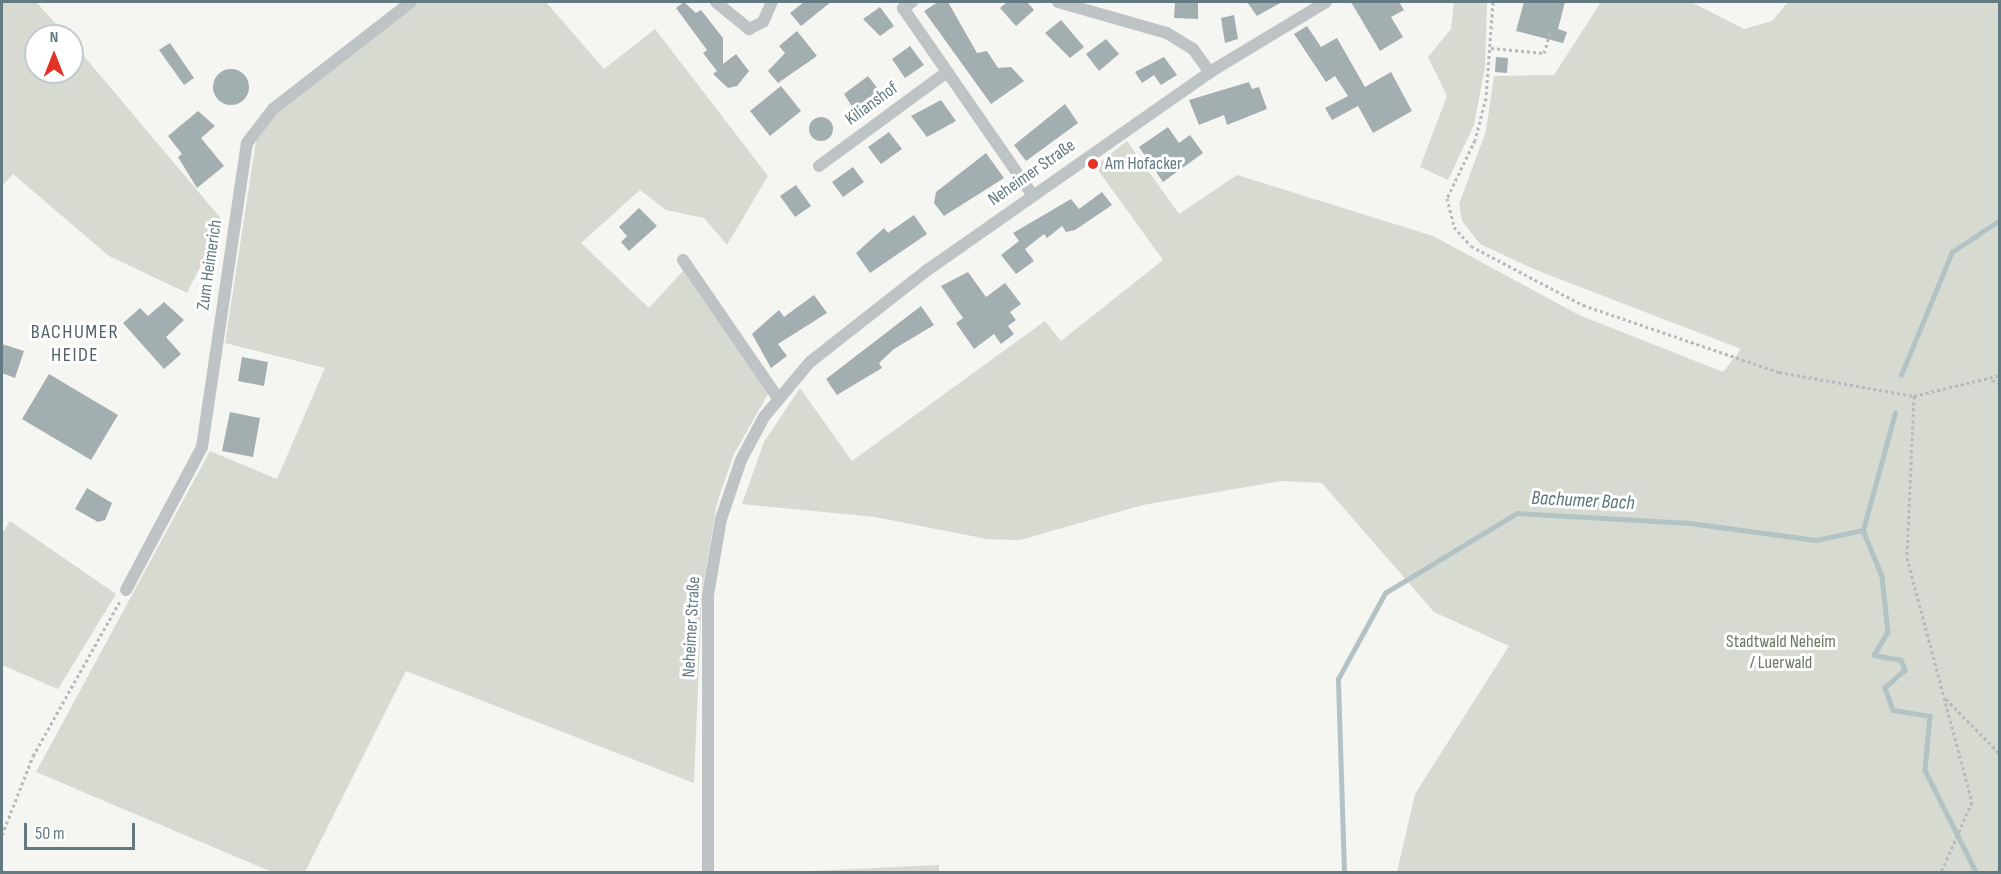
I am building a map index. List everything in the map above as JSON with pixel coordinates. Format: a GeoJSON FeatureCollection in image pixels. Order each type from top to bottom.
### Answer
{"type":"FeatureCollection","features":[{"type":"Feature","properties":{"kind":"street","name":"Zum Heimerich"},"geometry":{"type":"LineString","coordinates":[[126,590],[202,447],[248,143],[273,109],[411,2]]}},
{"type":"Feature","properties":{"kind":"street"},"geometry":{"type":"LineString","coordinates":[[716,2],[749,29],[763,22],[772,2]]}},
{"type":"Feature","properties":{"kind":"street"},"geometry":{"type":"LineString","coordinates":[[912,2],[903,8],[1032,194]]}},
{"type":"Feature","properties":{"kind":"street"},"geometry":{"type":"LineString","coordinates":[[1058,2],[1167,33],[1194,50],[1210,72]]}},
{"type":"Feature","properties":{"kind":"street","name":"Neheimer Straße"},"geometry":{"type":"LineString","coordinates":[[708,873],[708,595],[721,519],[741,460],[778,398],[853,324],[1032,194],[1210,72],[1326,2]]}},
{"type":"Feature","properties":{"kind":"street","name":"Kilianshof"},"geometry":{"type":"LineString","coordinates":[[819,166],[947,72]]}},
{"type":"Feature","properties":{"kind":"street"},"geometry":{"type":"LineString","coordinates":[[683,260],[778,398]]}},
{"type":"Feature","properties":{"kind":"path"},"geometry":{"type":"LineString","coordinates":[[1493,2],[1491,48],[1481,119],[1447,198],[1454,227],[1471,246],[1583,305],[1779,372],[1914,396],[1992,380],[2000,375]]}},
{"type":"Feature","properties":{"kind":"path"},"geometry":{"type":"LineString","coordinates":[[1491,48],[1544,53],[1550,33]]}},
{"type":"Feature","properties":{"kind":"path"},"geometry":{"type":"LineString","coordinates":[[1992,380],[2000,384]]}},
{"type":"Feature","properties":{"kind":"path"},"geometry":{"type":"LineString","coordinates":[[1914,396],[1907,558],[1972,802],[1941,873]]}},
{"type":"Feature","properties":{"kind":"path"},"geometry":{"type":"LineString","coordinates":[[2,835],[33,756],[126,590]]}},
{"type":"Feature","properties":{"kind":"path"},"geometry":{"type":"LineString","coordinates":[[1945,698],[2000,754]]}},
{"type":"Feature","properties":{"kind":"green space"},"geometry":{"type":"Polygon","coordinates":[[[2,2],[36,2],[56,24],[24,24],[24,84],[84,84],[84,56],[223,221],[187,293],[109,256],[13,174],[2,186],[2,2]]]}},
{"type":"Feature","properties":{"kind":"green space"},"geometry":{"type":"Polygon","coordinates":[[[420,2],[546,2],[604,69],[655,29],[768,176],[727,245],[704,218],[666,210],[640,190],[581,243],[649,308],[683,271],[768,394],[734,454],[717,503],[702,592],[694,783],[406,671],[305,872],[272,872],[36,772],[210,451],[277,479],[325,368],[225,343],[256,141],[280,110],[420,2]]]}},
{"type":"Feature","properties":{"kind":"green space"},"geometry":{"type":"Polygon","coordinates":[[[1454,2],[1487,2],[1485,67],[1474,125],[1448,180],[1420,167],[1447,96],[1428,57],[1451,29],[1454,2]]]}},
{"type":"Feature","properties":{"kind":"green space","name":"Stadtwald Neheim / Luerwald"},"geometry":{"type":"Polygon","coordinates":[[[1601,2],[1691,2],[1744,29],[1772,21],[1788,2],[1999,2],[1999,872],[1397,872],[1415,794],[1509,646],[1434,612],[1322,483],[1281,481],[1143,505],[1020,540],[987,539],[875,517],[742,504],[764,442],[800,388],[852,461],[1045,321],[1061,341],[1163,260],[1095,166],[1127,141],[1179,214],[1237,175],[1433,236],[1579,315],[1723,372],[1741,349],[1536,270],[1480,244],[1462,221],[1459,204],[1486,131],[1494,76],[1554,75],[1601,2]]]}},
{"type":"Feature","properties":{"kind":"green space"},"geometry":{"type":"Polygon","coordinates":[[[10,521],[116,594],[58,689],[2,665],[2,534],[10,521]]]}},
{"type":"Feature","properties":{"kind":"green space"},"geometry":{"type":"Polygon","coordinates":[[[939,865],[939,872],[789,872],[939,865]]]}},
{"type":"Feature","properties":{"kind":"building"},"geometry":{"type":"Polygon","coordinates":[[[684,2],[696,13],[701,10],[723,38],[723,64],[736,54],[749,71],[737,86],[728,88],[713,74],[717,71],[703,53],[707,50],[676,8],[684,2]]]}},
{"type":"Feature","properties":{"kind":"building"},"geometry":{"type":"Polygon","coordinates":[[[804,2],[831,2],[801,26],[790,13],[804,2]]]}},
{"type":"Feature","properties":{"kind":"building"},"geometry":{"type":"Polygon","coordinates":[[[938,2],[948,2],[977,53],[987,51],[998,68],[1011,67],[1024,81],[991,104],[924,11],[938,2]]]}},
{"type":"Feature","properties":{"kind":"building"},"geometry":{"type":"Polygon","coordinates":[[[1007,2],[1027,2],[1034,10],[1016,26],[1000,8],[1007,2]]]}},
{"type":"Feature","properties":{"kind":"building"},"geometry":{"type":"Polygon","coordinates":[[[1175,2],[1198,2],[1198,19],[1174,18],[1175,2]]]}},
{"type":"Feature","properties":{"kind":"building"},"geometry":{"type":"Polygon","coordinates":[[[1247,2],[1282,2],[1257,16],[1247,2]]]}},
{"type":"Feature","properties":{"kind":"building"},"geometry":{"type":"Polygon","coordinates":[[[1351,2],[1399,2],[1404,10],[1391,17],[1403,37],[1380,51],[1351,2]]]}},
{"type":"Feature","properties":{"kind":"building"},"geometry":{"type":"Polygon","coordinates":[[[1524,2],[1565,2],[1558,29],[1567,32],[1563,43],[1516,31],[1524,2]]]}},
{"type":"Feature","properties":{"kind":"building"},"geometry":{"type":"Polygon","coordinates":[[[880,7],[894,26],[880,36],[863,19],[880,7]]]}},
{"type":"Feature","properties":{"kind":"building"},"geometry":{"type":"Polygon","coordinates":[[[1234,15],[1238,39],[1225,43],[1221,18],[1234,15]]]}},
{"type":"Feature","properties":{"kind":"building"},"geometry":{"type":"Polygon","coordinates":[[[1061,20],[1084,47],[1070,58],[1045,33],[1061,20]]]}},
{"type":"Feature","properties":{"kind":"building"},"geometry":{"type":"Polygon","coordinates":[[[1307,26],[1321,47],[1337,38],[1365,87],[1391,72],[1412,111],[1373,133],[1358,106],[1332,120],[1325,108],[1348,96],[1335,76],[1326,82],[1294,34],[1307,26]]]}},
{"type":"Feature","properties":{"kind":"building"},"geometry":{"type":"Polygon","coordinates":[[[797,31],[817,56],[778,83],[768,71],[785,53],[779,46],[797,31]]]}},
{"type":"Feature","properties":{"kind":"building"},"geometry":{"type":"Polygon","coordinates":[[[1106,39],[1119,54],[1099,71],[1086,54],[1106,39]]]}},
{"type":"Feature","properties":{"kind":"building"},"geometry":{"type":"Polygon","coordinates":[[[170,43],[194,78],[184,85],[159,50],[170,43]]]}},
{"type":"Feature","properties":{"kind":"building"},"geometry":{"type":"Polygon","coordinates":[[[910,46],[924,65],[905,78],[892,59],[910,46]]]}},
{"type":"Feature","properties":{"kind":"building"},"geometry":{"type":"Polygon","coordinates":[[[1164,57],[1177,75],[1161,85],[1154,75],[1142,83],[1135,72],[1164,57]]]}},
{"type":"Feature","properties":{"kind":"building"},"geometry":{"type":"Polygon","coordinates":[[[1496,57],[1508,58],[1507,73],[1495,72],[1496,57]]]}},
{"type":"Feature","properties":{"kind":"building"},"geometry":{"type":"Polygon","coordinates":[[[231,69],[244,74],[249,87],[244,100],[231,105],[218,100],[213,87],[218,74],[231,69]]]}},
{"type":"Feature","properties":{"kind":"building"},"geometry":{"type":"Polygon","coordinates":[[[868,76],[884,97],[858,116],[844,94],[868,76]]]}},
{"type":"Feature","properties":{"kind":"building"},"geometry":{"type":"Polygon","coordinates":[[[1249,82],[1252,89],[1259,87],[1267,109],[1227,125],[1224,115],[1199,125],[1189,100],[1249,82]]]}},
{"type":"Feature","properties":{"kind":"building"},"geometry":{"type":"Polygon","coordinates":[[[781,86],[801,111],[770,136],[750,111],[781,86]]]}},
{"type":"Feature","properties":{"kind":"building"},"geometry":{"type":"Polygon","coordinates":[[[941,100],[956,121],[927,137],[911,116],[941,100]]]}},
{"type":"Feature","properties":{"kind":"building"},"geometry":{"type":"Polygon","coordinates":[[[1065,104],[1078,123],[1026,161],[1014,145],[1065,104]]]}},
{"type":"Feature","properties":{"kind":"building"},"geometry":{"type":"Polygon","coordinates":[[[198,111],[215,126],[201,138],[224,166],[197,188],[178,157],[182,154],[168,136],[198,111]]]}},
{"type":"Feature","properties":{"kind":"building"},"geometry":{"type":"Polygon","coordinates":[[[816,117],[826,117],[833,124],[833,134],[826,141],[816,141],[809,134],[809,124],[816,117]]]}},
{"type":"Feature","properties":{"kind":"building"},"geometry":{"type":"Polygon","coordinates":[[[1168,127],[1179,143],[1190,135],[1203,153],[1163,182],[1139,147],[1168,127]]]}},
{"type":"Feature","properties":{"kind":"building"},"geometry":{"type":"Polygon","coordinates":[[[889,132],[902,149],[881,164],[868,147],[889,132]]]}},
{"type":"Feature","properties":{"kind":"building"},"geometry":{"type":"Polygon","coordinates":[[[986,153],[1004,178],[944,216],[934,203],[936,192],[986,153]]]}},
{"type":"Feature","properties":{"kind":"building"},"geometry":{"type":"Polygon","coordinates":[[[853,167],[864,182],[843,197],[832,182],[853,167]]]}},
{"type":"Feature","properties":{"kind":"building"},"geometry":{"type":"Polygon","coordinates":[[[796,185],[811,206],[795,217],[780,196],[796,185]]]}},
{"type":"Feature","properties":{"kind":"building"},"geometry":{"type":"Polygon","coordinates":[[[1102,192],[1112,205],[1075,230],[1066,232],[1062,226],[1047,238],[1044,234],[1025,249],[1034,261],[1016,274],[1001,255],[1019,241],[1013,233],[1071,199],[1079,209],[1102,192]]]}},
{"type":"Feature","properties":{"kind":"building"},"geometry":{"type":"Polygon","coordinates":[[[639,208],[657,226],[629,251],[621,242],[627,236],[619,227],[639,208]]]}},
{"type":"Feature","properties":{"kind":"building"},"geometry":{"type":"Polygon","coordinates":[[[914,215],[927,234],[870,273],[856,253],[884,228],[888,233],[914,215]]]}},
{"type":"Feature","properties":{"kind":"building"},"geometry":{"type":"Polygon","coordinates":[[[968,272],[986,297],[1005,283],[1021,304],[1010,312],[1016,320],[1008,326],[1014,334],[1001,344],[994,334],[974,349],[956,323],[963,318],[941,286],[968,272]]]}},
{"type":"Feature","properties":{"kind":"building"},"geometry":{"type":"Polygon","coordinates":[[[814,295],[827,313],[778,344],[787,356],[771,368],[752,334],[779,310],[784,317],[814,295]]]}},
{"type":"Feature","properties":{"kind":"building"},"geometry":{"type":"Polygon","coordinates":[[[164,302],[184,320],[166,337],[181,354],[164,369],[123,323],[140,308],[148,316],[164,302]]]}},
{"type":"Feature","properties":{"kind":"building"},"geometry":{"type":"Polygon","coordinates":[[[921,306],[934,325],[894,349],[879,363],[882,368],[837,395],[826,379],[921,306]]]}},
{"type":"Feature","properties":{"kind":"building"},"geometry":{"type":"Polygon","coordinates":[[[2,344],[24,351],[15,378],[2,373],[2,344]]]}},
{"type":"Feature","properties":{"kind":"building"},"geometry":{"type":"Polygon","coordinates":[[[242,357],[268,362],[264,386],[238,381],[242,357]]]}},
{"type":"Feature","properties":{"kind":"building"},"geometry":{"type":"Polygon","coordinates":[[[49,374],[118,415],[91,460],[22,419],[49,374]]]}},
{"type":"Feature","properties":{"kind":"building"},"geometry":{"type":"Polygon","coordinates":[[[230,412],[260,418],[253,457],[222,451],[230,412]]]}},
{"type":"Feature","properties":{"kind":"building"},"geometry":{"type":"Polygon","coordinates":[[[87,488],[112,503],[105,520],[98,522],[75,509],[87,488]]]}},
{"type":"Feature","properties":{"kind":"waterway","name":"Bachumer Bach"},"geometry":{"type":"LineString","coordinates":[[1901,375],[1952,252],[2000,220]]}},
{"type":"Feature","properties":{"kind":"waterway","name":"Bachumer Bach"},"geometry":{"type":"LineString","coordinates":[[1344,872],[1338,679],[1385,593],[1517,513],[1690,523],[1816,540],[1863,530],[1895,413]]}},
{"type":"Feature","properties":{"kind":"waterway"},"geometry":{"type":"LineString","coordinates":[[1863,530],[1882,576],[1888,632],[1874,655],[1901,660],[1905,670],[1885,688],[1893,710],[1930,716],[1925,770],[1976,872]]}},
{"type":"Feature","properties":{"kind":"place","name":"Am Hofacker"},"geometry":{"type":"Point","coordinates":[1093,164]}},
{"type":"Feature","properties":{"kind":"district","name":"BACHUMER HEIDE"},"geometry":{"type":"Point","coordinates":[75,344]}}]}
